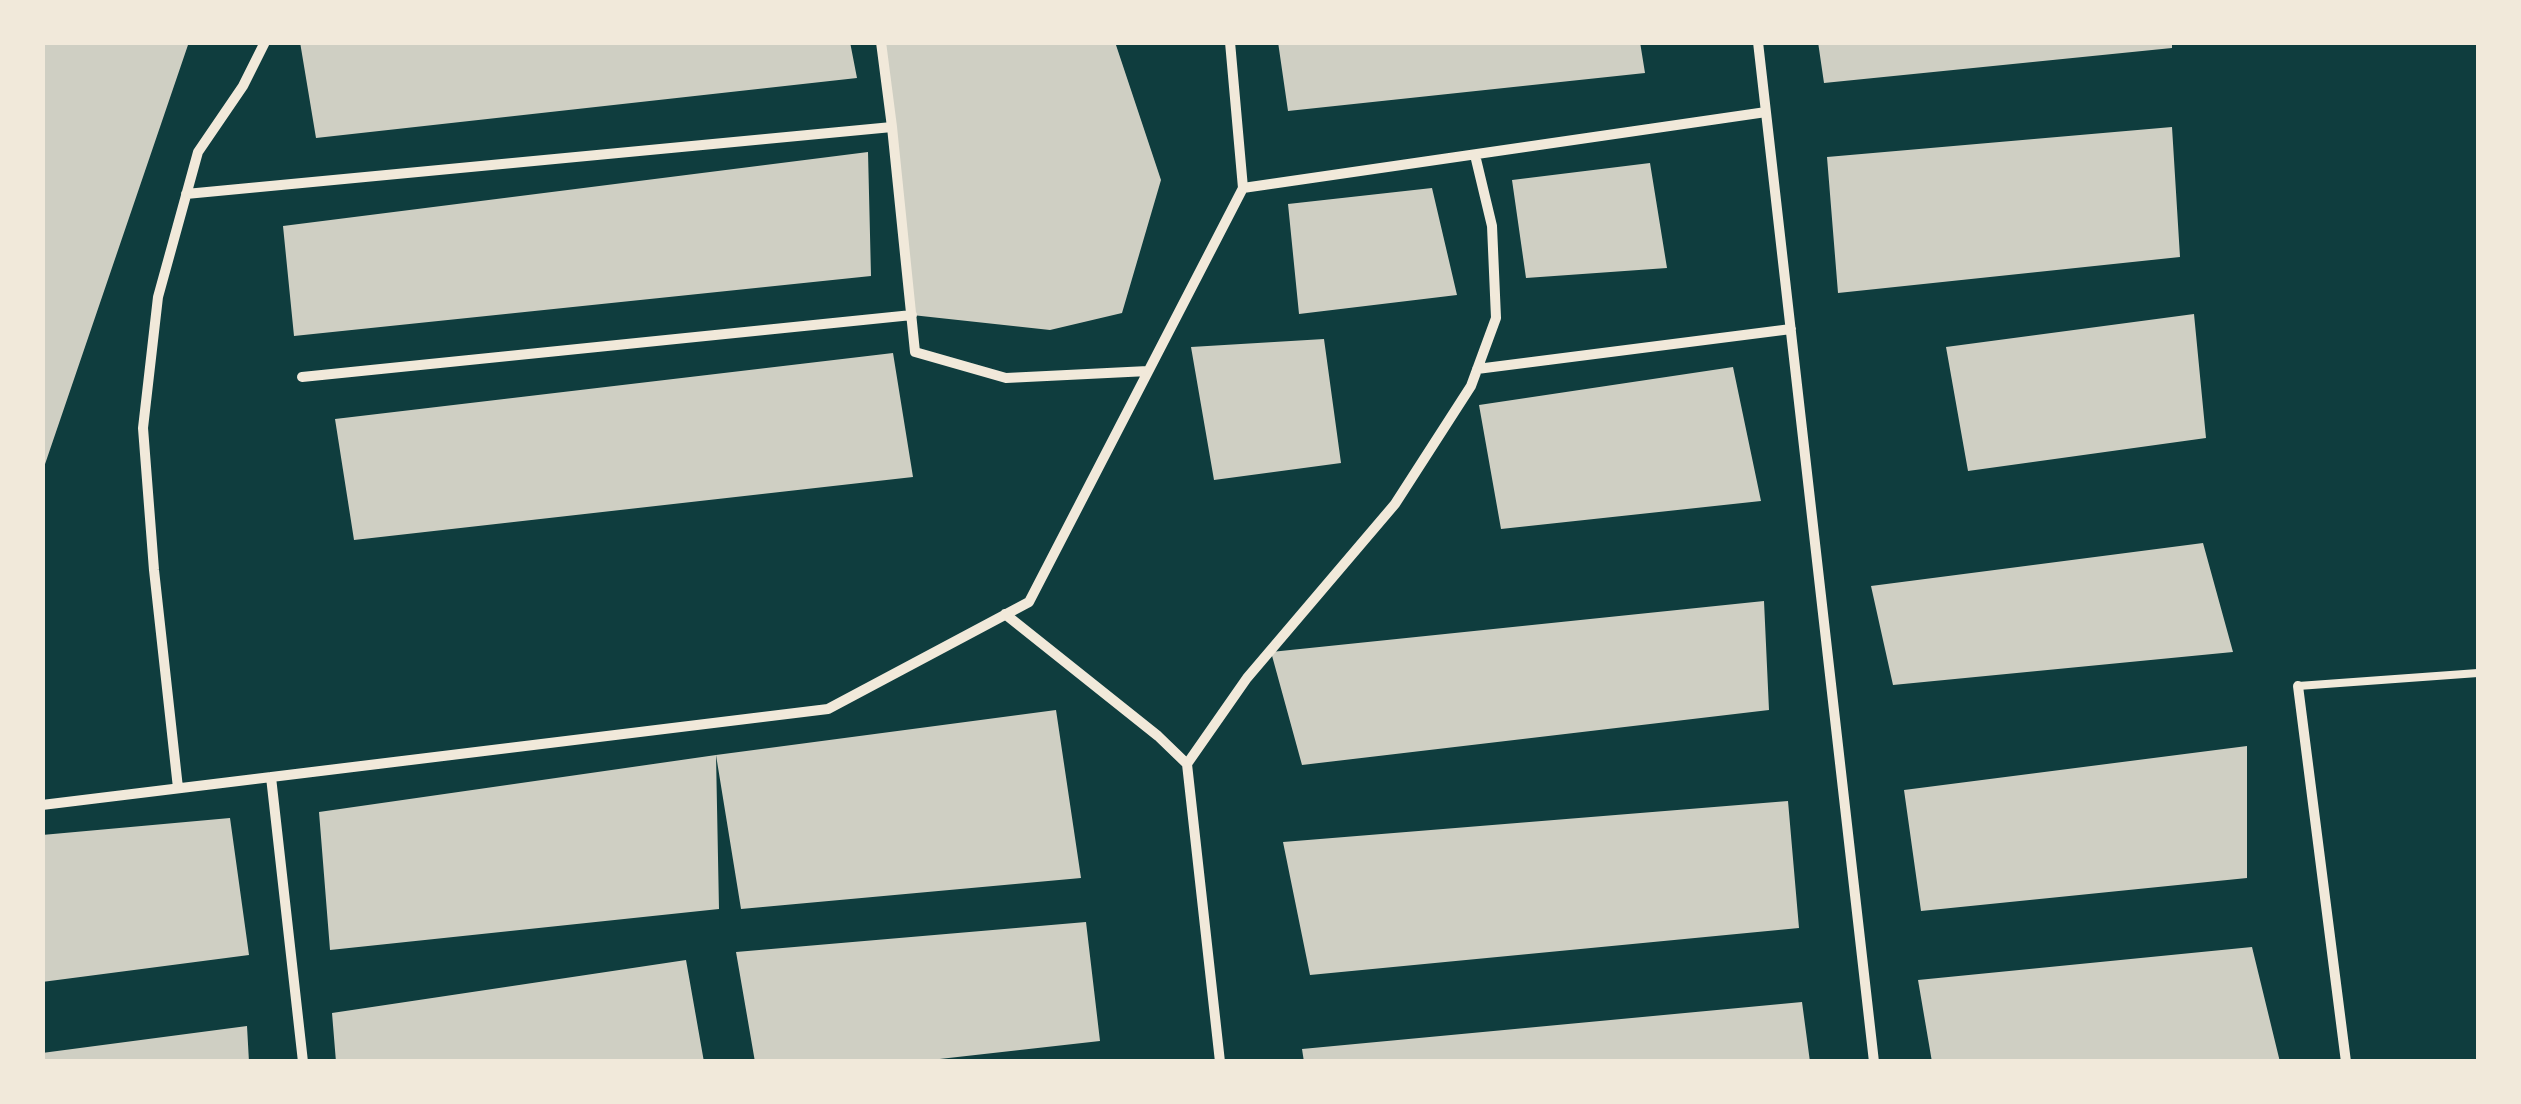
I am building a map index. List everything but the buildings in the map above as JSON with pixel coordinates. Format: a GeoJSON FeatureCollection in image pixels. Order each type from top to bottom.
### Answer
{"type":"FeatureCollection","features":[{"type":"Feature","properties":{"kind":"street"},"geometry":{"type":"LineString","coordinates":[[178,788],[143,428],[158,297],[198,152],[243,86],[265,42]]}},
{"type":"Feature","properties":{"kind":"street"},"geometry":{"type":"LineString","coordinates":[[881,42],[915,352],[1006,378],[1148,370]]}},
{"type":"Feature","properties":{"kind":"street"},"geometry":{"type":"LineString","coordinates":[[42,805],[828,709],[1029,602],[1243,188],[1230,42]]}},
{"type":"Feature","properties":{"kind":"street"},"geometry":{"type":"LineString","coordinates":[[1758,42],[1874,1062]]}},
{"type":"Feature","properties":{"kind":"street"},"geometry":{"type":"LineString","coordinates":[[1243,188],[1766,112]]}},
{"type":"Feature","properties":{"kind":"street"},"geometry":{"type":"LineString","coordinates":[[186,194],[892,127]]}},
{"type":"Feature","properties":{"kind":"street"},"geometry":{"type":"LineString","coordinates":[[1187,764],[1248,678],[1395,504],[1471,386],[1496,318],[1492,226],[1474,154]]}},
{"type":"Feature","properties":{"kind":"street"},"geometry":{"type":"LineString","coordinates":[[302,377],[912,316]]}},
{"type":"Feature","properties":{"kind":"street"},"geometry":{"type":"LineString","coordinates":[[1477,369],[1791,329]]}},
{"type":"Feature","properties":{"kind":"street"},"geometry":{"type":"LineString","coordinates":[[1005,614],[1158,736],[1187,764],[1220,1062]]}},
{"type":"Feature","properties":{"kind":"street"},"geometry":{"type":"LineString","coordinates":[[2298,686],[2346,1062]]}},
{"type":"Feature","properties":{"kind":"street"},"geometry":{"type":"LineString","coordinates":[[271,777],[303,1062]]}},
{"type":"Feature","properties":{"kind":"lane"},"geometry":{"type":"LineString","coordinates":[[2298,686],[2478,673]]}}]}
